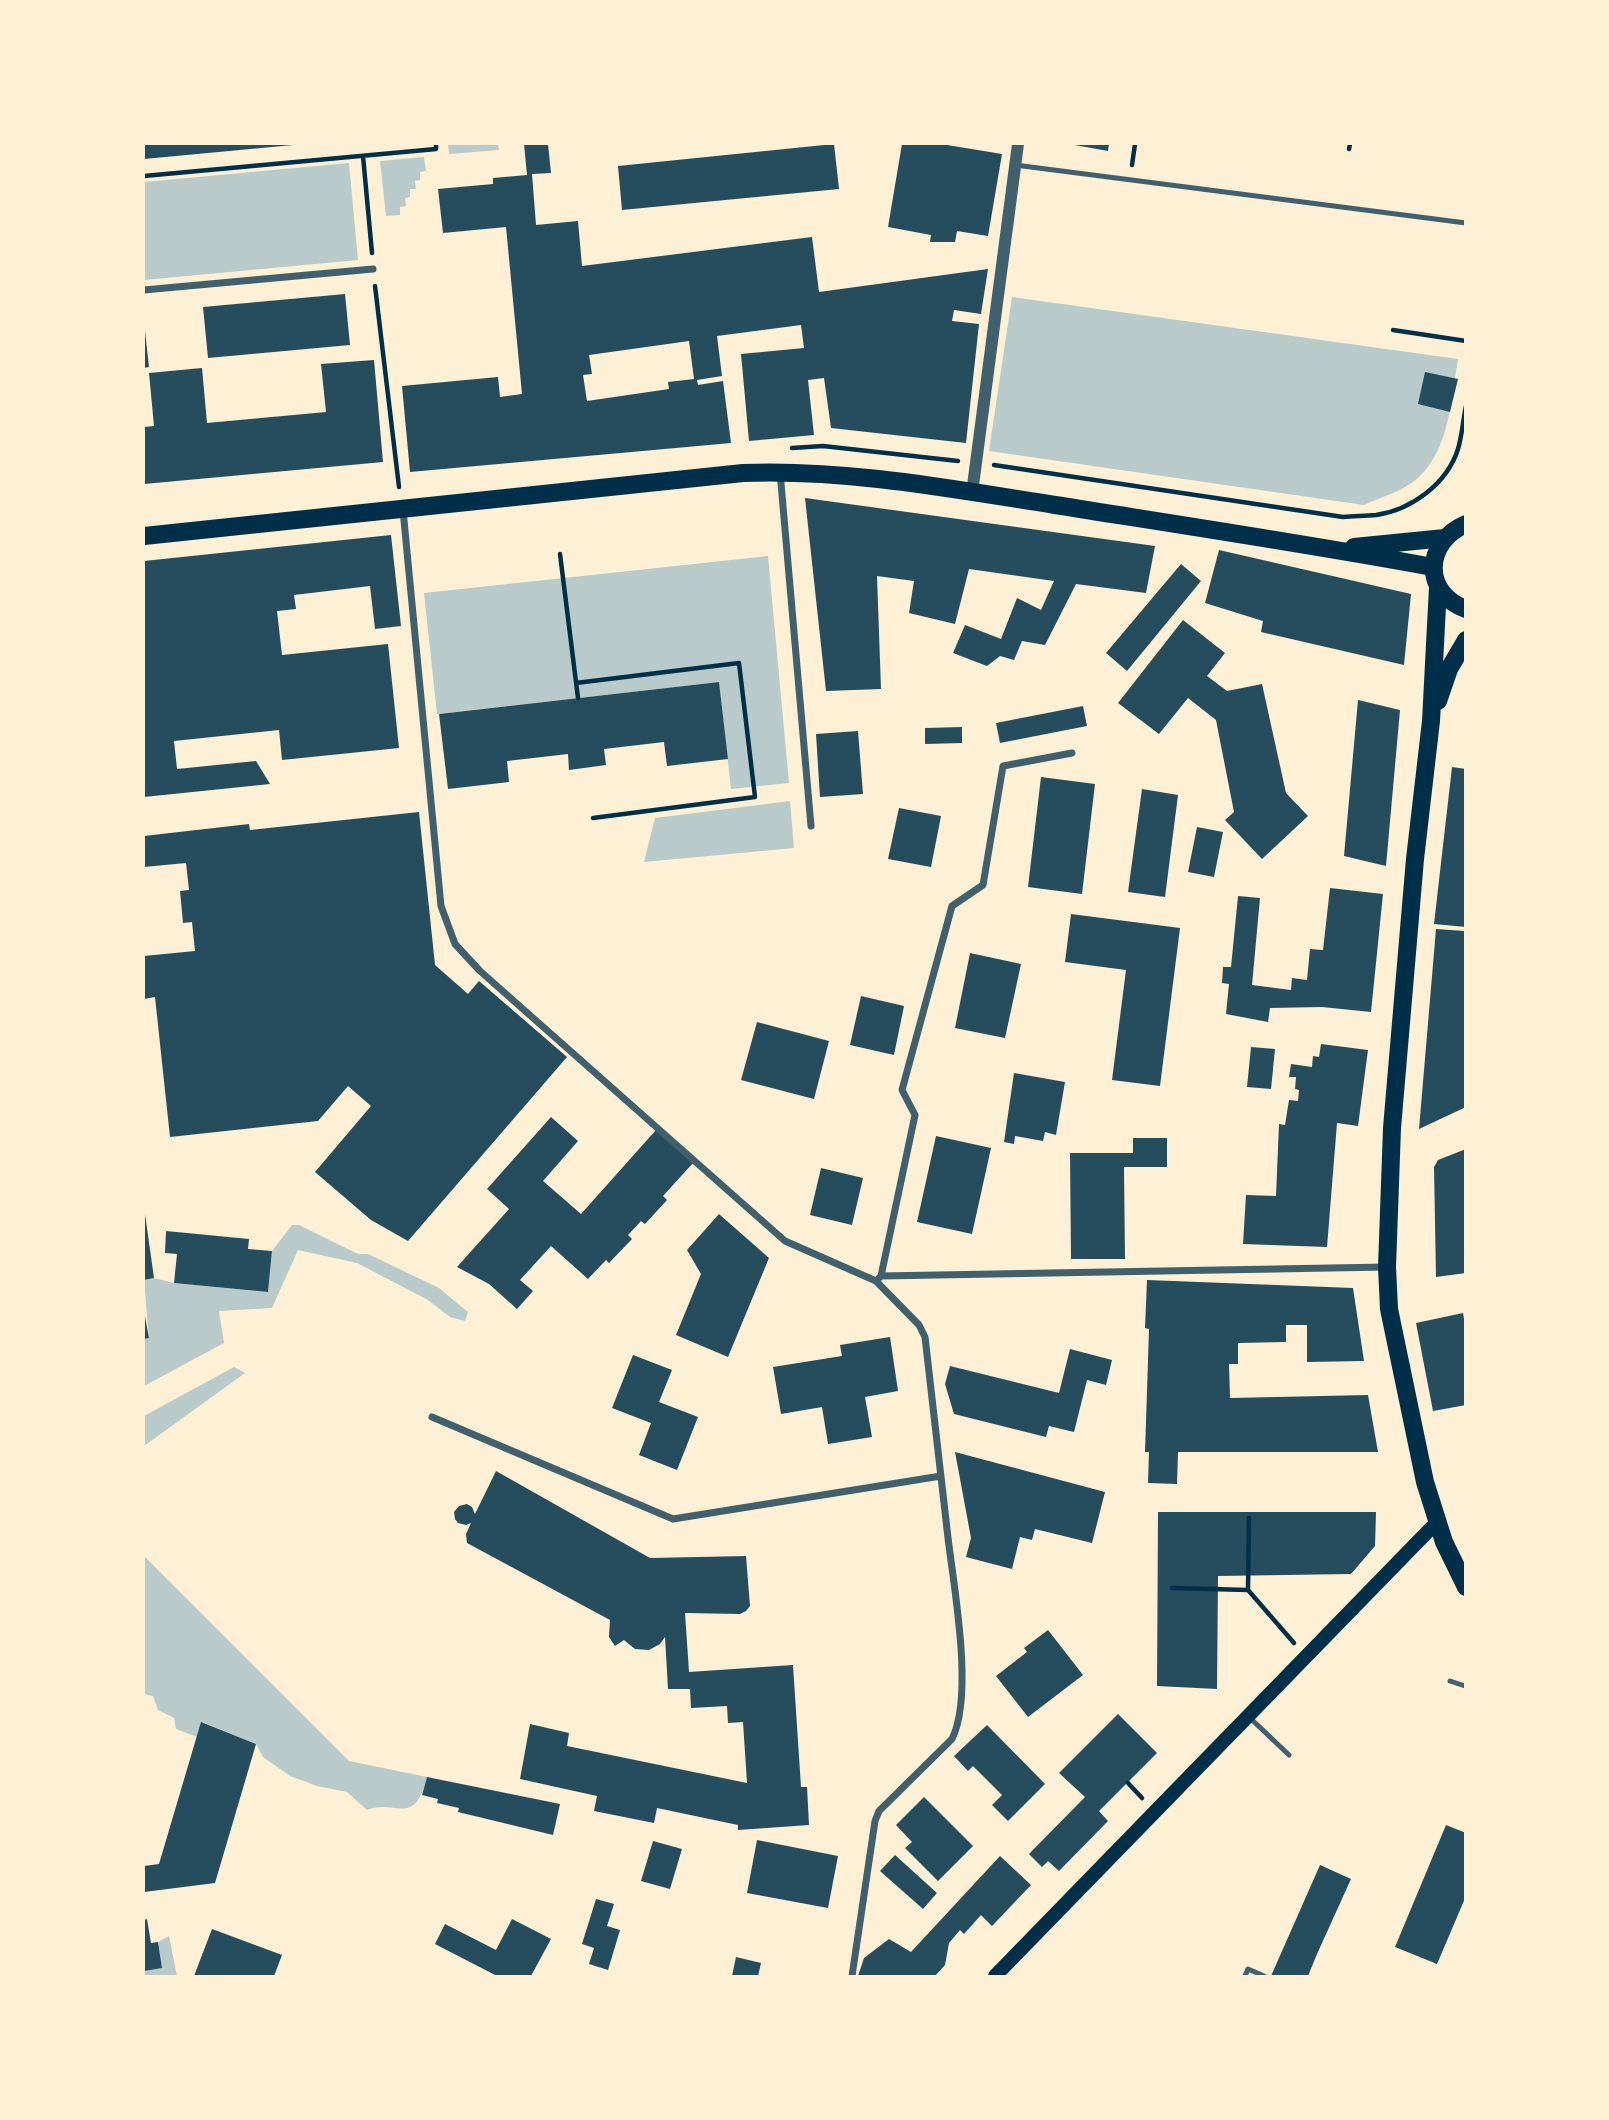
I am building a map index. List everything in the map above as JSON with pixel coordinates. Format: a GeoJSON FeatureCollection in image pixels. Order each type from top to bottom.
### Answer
{"type":"FeatureCollection","features":[{"type":"Feature","properties":{"kind":"main road"},"geometry":{"type":"LineString","coordinates":[[144,536],[743,473],[780,472],[825,474],[972,492],[1433,567]]}},
{"type":"Feature","properties":{"kind":"main road"},"geometry":{"type":"LineString","coordinates":[[1465,524],[1444,538],[1436,551],[1433,567],[1438,587],[1431,721],[1403,991],[1392,1128],[1387,1267],[1389,1309],[1396,1349],[1425,1482],[1437,1522],[1465,1587]]}},
{"type":"Feature","properties":{"kind":"main road"},"geometry":{"type":"LineString","coordinates":[[1334,549],[1444,538]]}},
{"type":"Feature","properties":{"kind":"main road"},"geometry":{"type":"LineString","coordinates":[[1438,587],[1452,603],[1465,609]]}},
{"type":"Feature","properties":{"kind":"main road"},"geometry":{"type":"LineString","coordinates":[[1431,721],[1449,668],[1465,640]]}},
{"type":"Feature","properties":{"kind":"main road"},"geometry":{"type":"LineString","coordinates":[[995,1976],[1437,1522]]}},
{"type":"Feature","properties":{"kind":"street"},"geometry":{"type":"LineString","coordinates":[[972,492],[1018,144]]}},
{"type":"Feature","properties":{"kind":"street"},"geometry":{"type":"LineString","coordinates":[[144,290],[373,269]]}},
{"type":"Feature","properties":{"kind":"street"},"geometry":{"type":"LineString","coordinates":[[780,472],[811,826]]}},
{"type":"Feature","properties":{"kind":"street"},"geometry":{"type":"LineString","coordinates":[[403,509],[440,906],[454,944],[785,1241],[879,1278],[1387,1267]]}},
{"type":"Feature","properties":{"kind":"street"},"geometry":{"type":"LineString","coordinates":[[879,1278],[915,1115],[902,1090],[952,906],[983,885],[1003,766],[1072,753]]}},
{"type":"Feature","properties":{"kind":"street"},"geometry":{"type":"LineString","coordinates":[[852,1976],[879,1811],[952,1739],[961,1711],[961,1656],[923,1332],[879,1278]]}},
{"type":"Feature","properties":{"kind":"street"},"geometry":{"type":"LineString","coordinates":[[432,1417],[673,1520],[941,1476]]}},
{"type":"Feature","properties":{"kind":"lane"},"geometry":{"type":"LineString","coordinates":[[1015,165],[1465,223]]}},
{"type":"Feature","properties":{"kind":"lane"},"geometry":{"type":"LineString","coordinates":[[1450,1681],[1465,1686]]}},
{"type":"Feature","properties":{"kind":"lane"},"geometry":{"type":"LineString","coordinates":[[1248,1716],[1289,1755]]}},
{"type":"Feature","properties":{"kind":"lane"},"geometry":{"type":"LineString","coordinates":[[1245,1976],[1248,1969],[1264,1976]]}},
{"type":"Feature","properties":{"kind":"path"},"geometry":{"type":"LineString","coordinates":[[144,176],[436,149],[436,144]]}},
{"type":"Feature","properties":{"kind":"path"},"geometry":{"type":"LineString","coordinates":[[363,156],[373,269],[399,487]]}},
{"type":"Feature","properties":{"kind":"path"},"geometry":{"type":"LineString","coordinates":[[1392,330],[1465,341]]}},
{"type":"Feature","properties":{"kind":"path"},"geometry":{"type":"LineString","coordinates":[[782,449],[823,446],[976,463],[1343,517],[1378,515],[1410,505],[1435,486],[1452,463],[1458,448],[1465,406]]}},
{"type":"Feature","properties":{"kind":"path"},"geometry":{"type":"LineString","coordinates":[[560,554],[578,698]]}},
{"type":"Feature","properties":{"kind":"path"},"geometry":{"type":"LineString","coordinates":[[576,683],[739,663],[755,797],[593,818]]}},
{"type":"Feature","properties":{"kind":"path"},"geometry":{"type":"LineString","coordinates":[[1249,1518],[1248,1590],[1285,1635],[1307,1656]]}},
{"type":"Feature","properties":{"kind":"path"},"geometry":{"type":"LineString","coordinates":[[1172,1588],[1248,1590]]}},
{"type":"Feature","properties":{"kind":"shaded area"},"geometry":{"type":"Polygon","coordinates":[[[448,144],[498,144],[499,150],[449,154],[448,144]]]}},
{"type":"Feature","properties":{"kind":"shaded area"},"geometry":{"type":"Polygon","coordinates":[[[424,157],[426,171],[420,172],[420,180],[415,181],[416,189],[410,189],[410,197],[405,198],[406,206],[400,207],[400,215],[386,216],[380,161],[424,157]]]}},
{"type":"Feature","properties":{"kind":"shaded area"},"geometry":{"type":"Polygon","coordinates":[[[349,163],[358,260],[144,280],[144,182],[349,163]]]}},
{"type":"Feature","properties":{"kind":"shaded area"},"geometry":{"type":"Polygon","coordinates":[[[1012,297],[1458,359],[1443,438],[1429,466],[1418,478],[1399,490],[1364,505],[989,451],[1012,297]]]}},
{"type":"Feature","properties":{"kind":"shaded area"},"geometry":{"type":"Polygon","coordinates":[[[768,556],[789,783],[731,789],[719,682],[437,714],[424,593],[768,556]]]}},
{"type":"Feature","properties":{"kind":"shaded area"},"geometry":{"type":"Polygon","coordinates":[[[790,801],[794,848],[644,862],[655,818],[790,801]]]}},
{"type":"Feature","properties":{"kind":"shaded area"},"geometry":{"type":"Polygon","coordinates":[[[292,1225],[299,1225],[358,1254],[368,1254],[439,1288],[468,1312],[465,1321],[450,1317],[428,1300],[357,1263],[298,1250],[272,1308],[219,1311],[224,1343],[144,1386],[144,1339],[149,1338],[144,1280],[154,1278],[174,1283],[268,1292],[272,1251],[292,1225]]]}},
{"type":"Feature","properties":{"kind":"shaded area"},"geometry":{"type":"Polygon","coordinates":[[[234,1367],[245,1373],[144,1446],[144,1416],[234,1367]]]}},
{"type":"Feature","properties":{"kind":"shaded area"},"geometry":{"type":"Polygon","coordinates":[[[144,1556],[349,1761],[427,1777],[416,1802],[410,1807],[377,1807],[367,1810],[347,1792],[317,1786],[290,1776],[263,1757],[256,1744],[202,1722],[197,1737],[176,1729],[174,1718],[158,1710],[153,1696],[144,1694],[144,1556]]]}},
{"type":"Feature","properties":{"kind":"shaded area"},"geometry":{"type":"Polygon","coordinates":[[[169,1936],[177,1976],[144,1976],[145,1970],[162,1968],[158,1942],[169,1936]]]}},
{"type":"Feature","properties":{"kind":"building"},"geometry":{"type":"Polygon","coordinates":[[[144,144],[293,144],[293,145],[144,159],[144,144]]]}},
{"type":"Feature","properties":{"kind":"building"},"geometry":{"type":"Polygon","coordinates":[[[524,144],[548,144],[551,173],[532,174],[536,225],[578,221],[582,266],[812,237],[819,292],[988,269],[981,314],[954,310],[952,321],[979,324],[966,443],[831,428],[824,378],[808,380],[814,435],[749,441],[741,354],[804,348],[801,325],[717,336],[722,376],[697,380],[698,385],[723,381],[731,443],[410,472],[402,386],[498,377],[500,397],[522,394],[506,227],[443,233],[438,189],[493,184],[493,178],[527,175],[524,144]],[[689,341],[589,355],[592,374],[583,375],[587,401],[669,389],[668,382],[694,379],[689,341]]]}},
{"type":"Feature","properties":{"kind":"building"},"geometry":{"type":"Polygon","coordinates":[[[834,144],[839,189],[622,210],[618,166],[834,144]]]}},
{"type":"Feature","properties":{"kind":"building"},"geometry":{"type":"Polygon","coordinates":[[[902,144],[941,144],[1002,154],[988,236],[957,231],[955,242],[930,242],[931,235],[888,227],[902,144]]]}},
{"type":"Feature","properties":{"kind":"building"},"geometry":{"type":"Polygon","coordinates":[[[1069,144],[1109,144],[1108,151],[1069,144]]]}},
{"type":"Feature","properties":{"kind":"building"},"geometry":{"type":"Polygon","coordinates":[[[345,294],[350,345],[208,358],[203,307],[345,294]]]}},
{"type":"Feature","properties":{"kind":"building"},"geometry":{"type":"Polygon","coordinates":[[[144,331],[149,367],[144,368],[144,331]]]}},
{"type":"Feature","properties":{"kind":"building"},"geometry":{"type":"Polygon","coordinates":[[[374,360],[383,462],[144,484],[144,427],[154,426],[149,373],[202,368],[207,423],[326,412],[321,364],[374,360]]]}},
{"type":"Feature","properties":{"kind":"building"},"geometry":{"type":"Polygon","coordinates":[[[1425,372],[1458,379],[1450,412],[1418,404],[1425,372]]]}},
{"type":"Feature","properties":{"kind":"building"},"geometry":{"type":"Polygon","coordinates":[[[805,498],[1155,546],[1146,593],[1076,584],[1045,645],[1022,641],[1014,660],[1000,656],[987,666],[953,653],[965,625],[1001,639],[1017,598],[1041,610],[1054,581],[969,569],[955,624],[909,613],[914,581],[877,576],[881,689],[826,691],[805,498]]]}},
{"type":"Feature","properties":{"kind":"building"},"geometry":{"type":"Polygon","coordinates":[[[391,535],[401,626],[375,629],[370,586],[294,595],[296,609],[277,611],[282,655],[388,644],[399,748],[282,760],[279,730],[174,741],[177,769],[256,761],[270,784],[144,797],[144,561],[391,535]]]}},
{"type":"Feature","properties":{"kind":"building"},"geometry":{"type":"Polygon","coordinates":[[[1219,550],[1411,594],[1404,665],[1261,632],[1263,621],[1205,603],[1219,550]]]}},
{"type":"Feature","properties":{"kind":"building"},"geometry":{"type":"Polygon","coordinates":[[[1181,564],[1201,581],[1127,671],[1106,653],[1181,564]]]}},
{"type":"Feature","properties":{"kind":"building"},"geometry":{"type":"Polygon","coordinates":[[[1183,620],[1225,653],[1207,676],[1227,691],[1262,684],[1286,793],[1308,816],[1262,859],[1225,820],[1234,812],[1216,720],[1188,698],[1159,734],[1118,703],[1183,620]]]}},
{"type":"Feature","properties":{"kind":"building"},"geometry":{"type":"Polygon","coordinates":[[[719,682],[728,759],[667,766],[664,742],[604,749],[606,765],[569,770],[568,754],[507,761],[509,782],[448,789],[439,714],[719,682]]]}},
{"type":"Feature","properties":{"kind":"building"},"geometry":{"type":"Polygon","coordinates":[[[1358,700],[1400,710],[1386,866],[1344,856],[1358,700]]]}},
{"type":"Feature","properties":{"kind":"building"},"geometry":{"type":"Polygon","coordinates":[[[1083,706],[1087,726],[1000,743],[996,723],[1083,706]]]}},
{"type":"Feature","properties":{"kind":"building"},"geometry":{"type":"Polygon","coordinates":[[[962,727],[962,743],[925,744],[925,728],[962,727]]]}},
{"type":"Feature","properties":{"kind":"building"},"geometry":{"type":"Polygon","coordinates":[[[858,731],[863,794],[820,797],[816,734],[858,731]]]}},
{"type":"Feature","properties":{"kind":"building"},"geometry":{"type":"Polygon","coordinates":[[[1452,767],[1466,769],[1466,927],[1434,924],[1452,767]]]}},
{"type":"Feature","properties":{"kind":"building"},"geometry":{"type":"Polygon","coordinates":[[[1041,777],[1095,784],[1082,894],[1028,887],[1041,777]]]}},
{"type":"Feature","properties":{"kind":"building"},"geometry":{"type":"Polygon","coordinates":[[[1142,789],[1178,795],[1165,897],[1128,892],[1142,789]]]}},
{"type":"Feature","properties":{"kind":"building"},"geometry":{"type":"Polygon","coordinates":[[[899,808],[941,816],[931,867],[888,859],[899,808]]]}},
{"type":"Feature","properties":{"kind":"building"},"geometry":{"type":"Polygon","coordinates":[[[419,812],[435,965],[468,994],[479,981],[567,1057],[408,1241],[371,1220],[315,1172],[371,1106],[348,1086],[318,1121],[170,1137],[155,997],[144,999],[144,956],[195,951],[192,922],[183,923],[180,891],[189,890],[186,863],[144,867],[144,836],[249,824],[250,830],[419,812]]]}},
{"type":"Feature","properties":{"kind":"building"},"geometry":{"type":"Polygon","coordinates":[[[1197,827],[1223,832],[1214,877],[1188,872],[1197,827]]]}},
{"type":"Feature","properties":{"kind":"building"},"geometry":{"type":"Polygon","coordinates":[[[1330,888],[1383,894],[1371,1012],[1322,1007],[1270,1008],[1268,1022],[1226,1014],[1229,984],[1222,983],[1223,967],[1231,967],[1238,896],[1260,898],[1252,985],[1291,990],[1292,978],[1307,980],[1310,949],[1323,950],[1330,888]]]}},
{"type":"Feature","properties":{"kind":"building"},"geometry":{"type":"Polygon","coordinates":[[[1071,914],[1180,928],[1160,1086],[1112,1080],[1126,970],[1065,962],[1071,914]]]}},
{"type":"Feature","properties":{"kind":"building"},"geometry":{"type":"Polygon","coordinates":[[[1436,929],[1465,931],[1466,1107],[1419,1129],[1436,929]]]}},
{"type":"Feature","properties":{"kind":"building"},"geometry":{"type":"Polygon","coordinates":[[[970,953],[1021,964],[1005,1038],[955,1028],[970,953]]]}},
{"type":"Feature","properties":{"kind":"building"},"geometry":{"type":"Polygon","coordinates":[[[861,996],[904,1006],[894,1055],[850,1045],[861,996]]]}},
{"type":"Feature","properties":{"kind":"building"},"geometry":{"type":"Polygon","coordinates":[[[757,1022],[829,1041],[814,1099],[741,1080],[757,1022]]]}},
{"type":"Feature","properties":{"kind":"building"},"geometry":{"type":"Polygon","coordinates":[[[1321,1044],[1368,1050],[1358,1126],[1337,1123],[1327,1247],[1243,1244],[1246,1195],[1276,1196],[1279,1124],[1285,1125],[1289,1100],[1298,1101],[1296,1077],[1289,1077],[1291,1064],[1312,1067],[1313,1056],[1319,1057],[1321,1044]]]}},
{"type":"Feature","properties":{"kind":"building"},"geometry":{"type":"Polygon","coordinates":[[[1251,1047],[1275,1049],[1271,1089],[1247,1087],[1251,1047]]]}},
{"type":"Feature","properties":{"kind":"building"},"geometry":{"type":"Polygon","coordinates":[[[1014,1073],[1065,1082],[1056,1135],[1045,1132],[1043,1141],[1015,1136],[1014,1144],[1004,1142],[1014,1073]]]}},
{"type":"Feature","properties":{"kind":"building"},"geometry":{"type":"Polygon","coordinates":[[[551,1117],[578,1141],[543,1181],[581,1214],[656,1130],[693,1163],[663,1196],[667,1200],[645,1224],[641,1221],[628,1235],[632,1239],[609,1263],[606,1260],[588,1279],[551,1246],[520,1280],[533,1291],[517,1309],[489,1284],[457,1267],[509,1209],[487,1189],[551,1117]]]}},
{"type":"Feature","properties":{"kind":"building"},"geometry":{"type":"Polygon","coordinates":[[[936,1136],[991,1148],[972,1234],[917,1222],[936,1136]]]}},
{"type":"Feature","properties":{"kind":"building"},"geometry":{"type":"Polygon","coordinates":[[[1133,1138],[1167,1138],[1167,1167],[1124,1167],[1125,1259],[1071,1259],[1070,1153],[1133,1153],[1133,1138]]]}},
{"type":"Feature","properties":{"kind":"building"},"geometry":{"type":"Polygon","coordinates":[[[1466,1149],[1466,1273],[1436,1277],[1434,1167],[1438,1160],[1466,1149]]]}},
{"type":"Feature","properties":{"kind":"building"},"geometry":{"type":"Polygon","coordinates":[[[821,1168],[863,1178],[852,1225],[810,1215],[821,1168]]]}},
{"type":"Feature","properties":{"kind":"building"},"geometry":{"type":"Polygon","coordinates":[[[144,1207],[154,1278],[144,1280],[144,1207]]]}},
{"type":"Feature","properties":{"kind":"building"},"geometry":{"type":"Polygon","coordinates":[[[719,1214],[769,1258],[728,1357],[676,1335],[701,1274],[687,1250],[719,1214]]]}},
{"type":"Feature","properties":{"kind":"building"},"geometry":{"type":"Polygon","coordinates":[[[166,1231],[249,1239],[248,1249],[272,1251],[268,1292],[174,1283],[177,1254],[165,1253],[166,1231]]]}},
{"type":"Feature","properties":{"kind":"building"},"geometry":{"type":"Polygon","coordinates":[[[1147,1280],[1353,1288],[1364,1361],[1307,1362],[1307,1325],[1286,1325],[1286,1342],[1238,1343],[1238,1364],[1229,1364],[1230,1398],[1368,1395],[1378,1452],[1178,1452],[1177,1484],[1148,1483],[1149,1452],[1145,1452],[1149,1329],[1145,1328],[1147,1280]]]}},
{"type":"Feature","properties":{"kind":"building"},"geometry":{"type":"Polygon","coordinates":[[[144,1311],[149,1338],[144,1339],[144,1311]]]}},
{"type":"Feature","properties":{"kind":"building"},"geometry":{"type":"Polygon","coordinates":[[[1463,1313],[1466,1330],[1466,1405],[1433,1411],[1416,1323],[1463,1313]]]}},
{"type":"Feature","properties":{"kind":"building"},"geometry":{"type":"Polygon","coordinates":[[[890,1337],[898,1391],[865,1397],[872,1437],[828,1444],[822,1407],[781,1414],[773,1367],[842,1356],[840,1345],[890,1337]]]}},
{"type":"Feature","properties":{"kind":"building"},"geometry":{"type":"Polygon","coordinates":[[[1070,1349],[1112,1360],[1106,1385],[1087,1380],[1074,1432],[1049,1426],[1046,1437],[954,1414],[945,1384],[950,1366],[1059,1393],[1070,1349]]]}},
{"type":"Feature","properties":{"kind":"building"},"geometry":{"type":"Polygon","coordinates":[[[633,1355],[672,1370],[659,1402],[698,1417],[677,1470],[639,1455],[651,1423],[612,1408],[633,1355]]]}},
{"type":"Feature","properties":{"kind":"building"},"geometry":{"type":"Polygon","coordinates":[[[955,1452],[1105,1492],[1092,1543],[1035,1529],[1032,1540],[1020,1537],[1012,1569],[966,1557],[971,1538],[955,1452]]]}},
{"type":"Feature","properties":{"kind":"building"},"geometry":{"type":"Polygon","coordinates":[[[496,1471],[650,1558],[746,1556],[750,1606],[746,1611],[740,1614],[685,1613],[689,1672],[793,1665],[801,1787],[807,1787],[809,1825],[738,1830],[738,1825],[657,1808],[654,1823],[594,1811],[597,1796],[520,1779],[530,1724],[569,1733],[567,1746],[747,1783],[743,1722],[728,1723],[727,1706],[691,1708],[690,1689],[668,1689],[665,1637],[660,1644],[649,1650],[635,1649],[624,1640],[615,1646],[609,1637],[610,1620],[467,1543],[466,1534],[471,1523],[458,1523],[454,1512],[459,1506],[467,1504],[475,1514],[496,1471]]]}},
{"type":"Feature","properties":{"kind":"building"},"geometry":{"type":"Polygon","coordinates":[[[1158,1512],[1376,1512],[1375,1546],[1351,1574],[1218,1576],[1217,1689],[1157,1686],[1158,1512]]]}},
{"type":"Feature","properties":{"kind":"building"},"geometry":{"type":"Polygon","coordinates":[[[1048,1630],[1083,1675],[1028,1717],[996,1676],[1027,1652],[1024,1648],[1048,1630]]]}},
{"type":"Feature","properties":{"kind":"building"},"geometry":{"type":"Polygon","coordinates":[[[1118,1714],[1157,1753],[1099,1811],[1108,1821],[1059,1871],[1048,1861],[1042,1867],[1029,1854],[1085,1797],[1059,1773],[1118,1714]]]}},
{"type":"Feature","properties":{"kind":"building"},"geometry":{"type":"Polygon","coordinates":[[[201,1722],[256,1744],[215,1883],[144,1892],[144,1866],[159,1864],[201,1722]]]}},
{"type":"Feature","properties":{"kind":"building"},"geometry":{"type":"Polygon","coordinates":[[[987,1725],[1045,1784],[1008,1821],[992,1805],[1002,1795],[973,1766],[968,1771],[954,1756],[987,1725]]]}},
{"type":"Feature","properties":{"kind":"building"},"geometry":{"type":"Polygon","coordinates":[[[427,1777],[560,1804],[553,1835],[458,1812],[459,1808],[437,1803],[438,1799],[422,1795],[427,1777]]]}},
{"type":"Feature","properties":{"kind":"building"},"geometry":{"type":"Polygon","coordinates":[[[924,1797],[973,1846],[938,1881],[905,1848],[912,1842],[896,1825],[924,1797]]]}},
{"type":"Feature","properties":{"kind":"building"},"geometry":{"type":"Polygon","coordinates":[[[1446,1825],[1466,1833],[1466,1896],[1437,1964],[1395,1947],[1446,1825]]]}},
{"type":"Feature","properties":{"kind":"building"},"geometry":{"type":"Polygon","coordinates":[[[757,1840],[838,1856],[828,1908],[747,1893],[757,1840]]]}},
{"type":"Feature","properties":{"kind":"building"},"geometry":{"type":"Polygon","coordinates":[[[653,1841],[682,1849],[670,1889],[641,1881],[653,1841]]]}},
{"type":"Feature","properties":{"kind":"building"},"geometry":{"type":"Polygon","coordinates":[[[895,1855],[937,1893],[923,1909],[880,1871],[895,1855]]]}},
{"type":"Feature","properties":{"kind":"building"},"geometry":{"type":"Polygon","coordinates":[[[1000,1856],[1031,1885],[992,1926],[981,1915],[964,1934],[960,1930],[949,1943],[945,1965],[935,1976],[858,1976],[864,1958],[889,1939],[911,1952],[1000,1856]]]}},
{"type":"Feature","properties":{"kind":"building"},"geometry":{"type":"Polygon","coordinates":[[[1320,1865],[1351,1879],[1308,1976],[1271,1976],[1320,1865]]]}},
{"type":"Feature","properties":{"kind":"building"},"geometry":{"type":"Polygon","coordinates":[[[596,1899],[614,1904],[607,1926],[620,1930],[608,1970],[589,1964],[594,1948],[582,1944],[596,1899]]]}},
{"type":"Feature","properties":{"kind":"building"},"geometry":{"type":"Polygon","coordinates":[[[147,1919],[151,1943],[158,1942],[162,1968],[144,1971],[144,1920],[147,1919]]]}},
{"type":"Feature","properties":{"kind":"building"},"geometry":{"type":"Polygon","coordinates":[[[512,1919],[551,1939],[531,1976],[497,1976],[435,1944],[445,1924],[496,1950],[512,1919]]]}},
{"type":"Feature","properties":{"kind":"building"},"geometry":{"type":"Polygon","coordinates":[[[212,1929],[282,1955],[274,1976],[194,1976],[212,1929]]]}},
{"type":"Feature","properties":{"kind":"building"},"geometry":{"type":"Polygon","coordinates":[[[736,1957],[761,1963],[758,1976],[732,1976],[736,1957]]]}}]}
